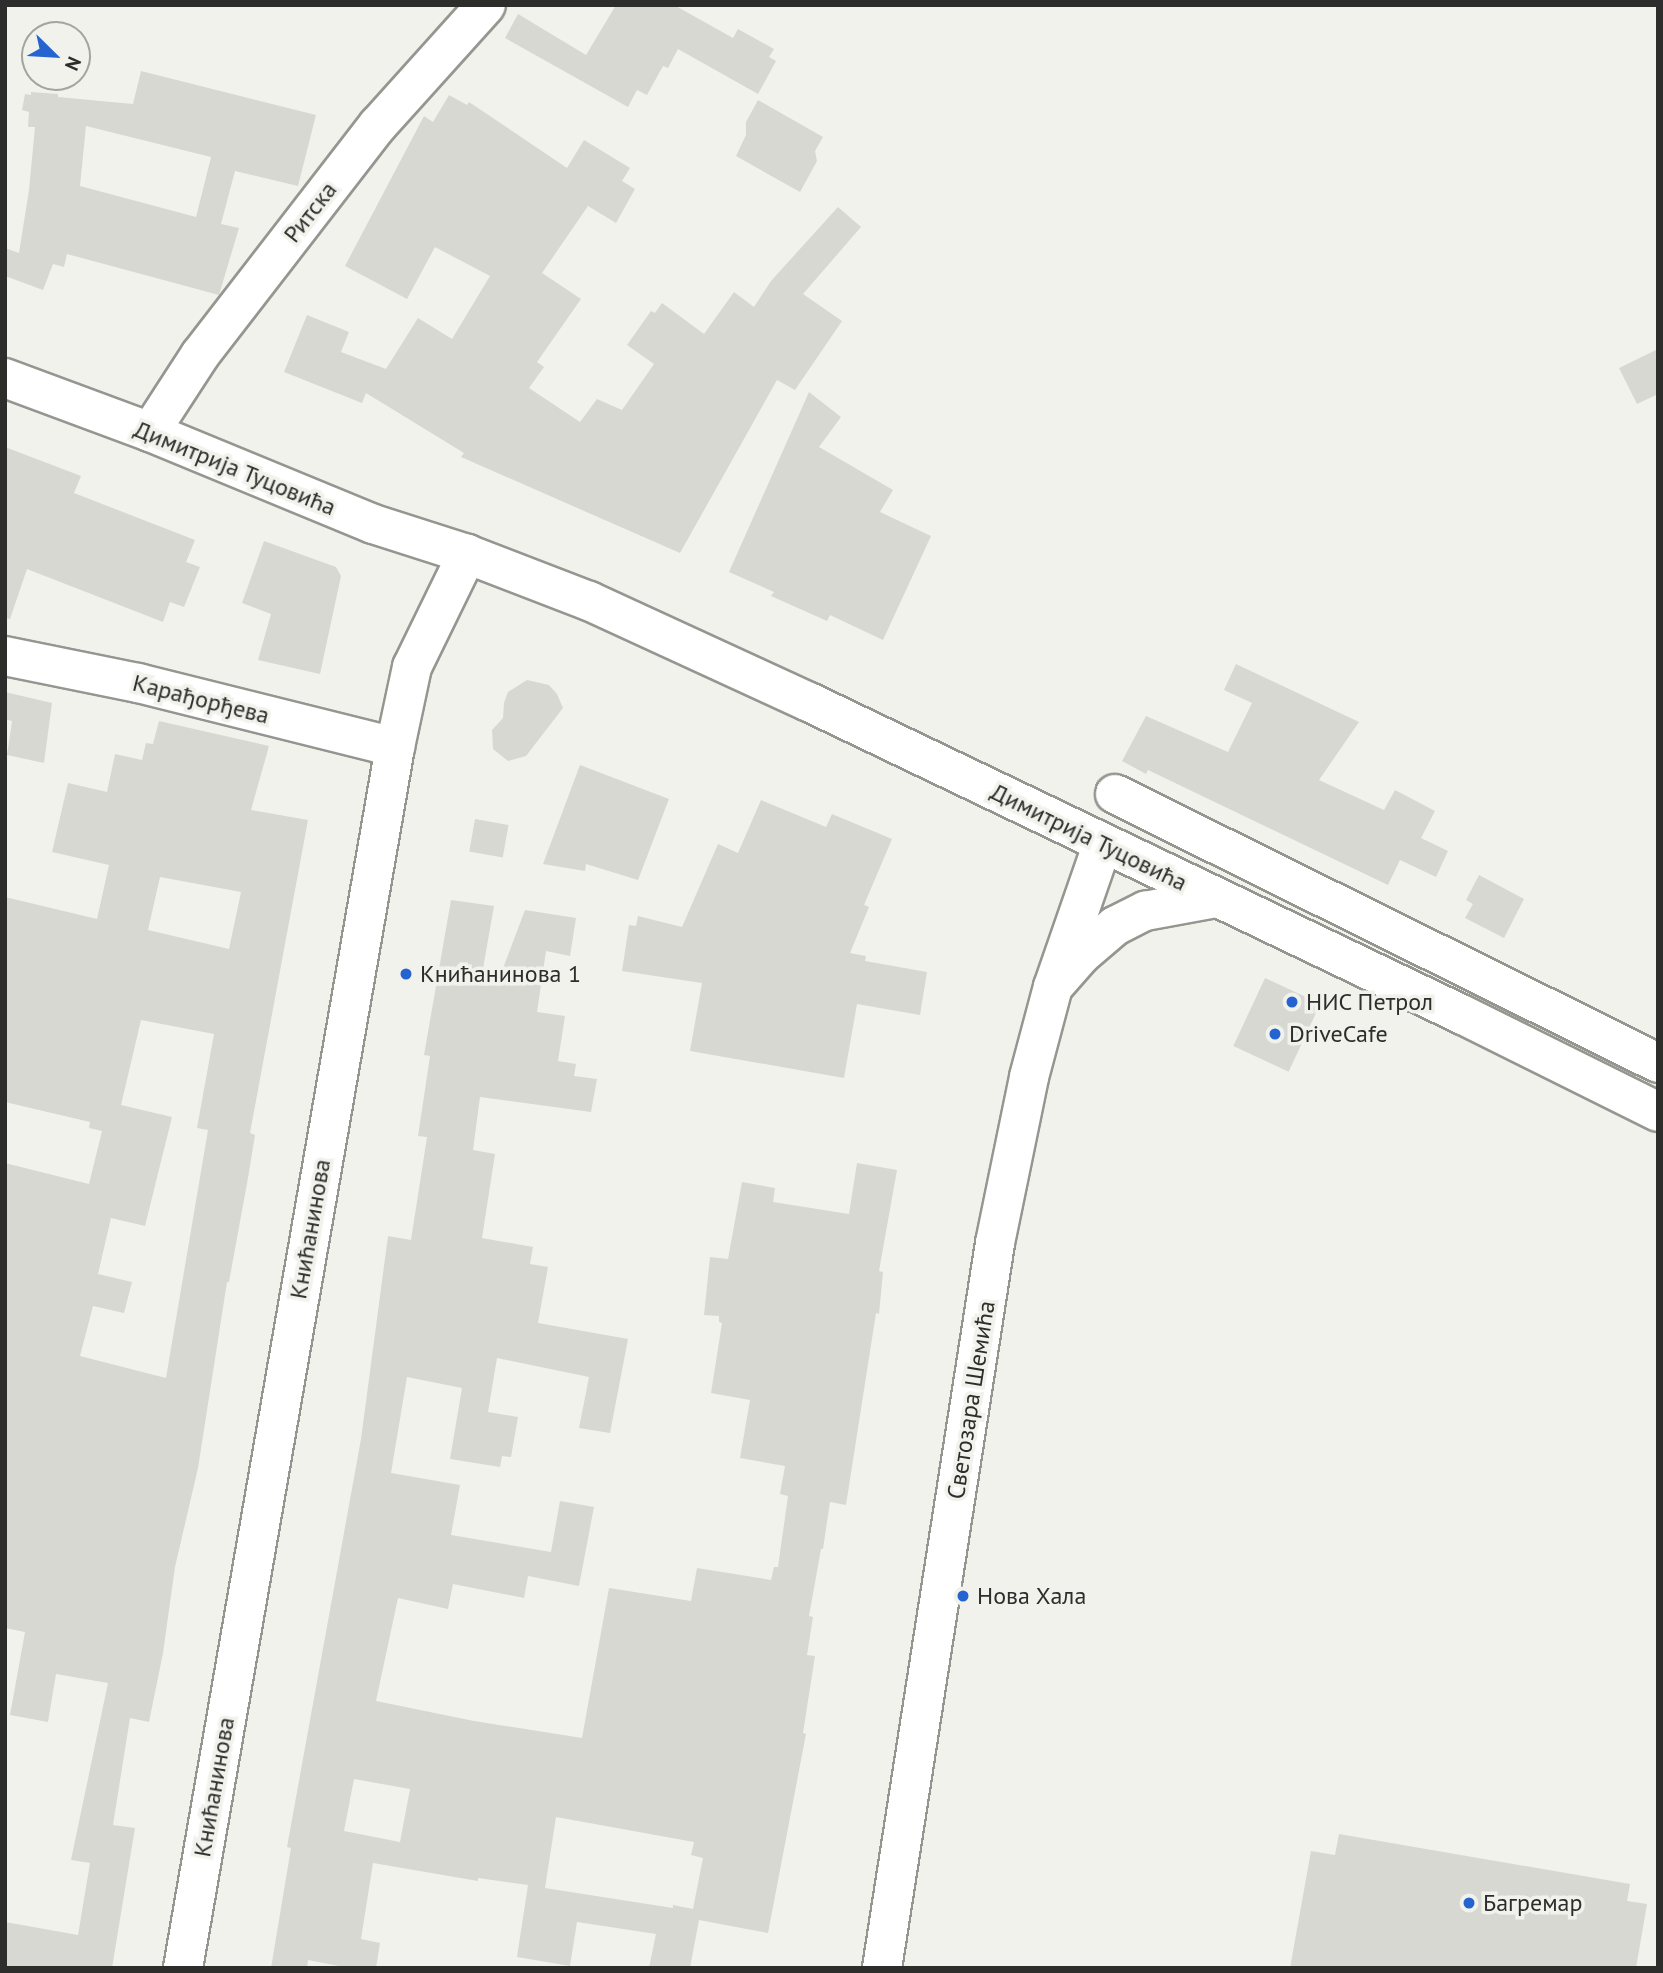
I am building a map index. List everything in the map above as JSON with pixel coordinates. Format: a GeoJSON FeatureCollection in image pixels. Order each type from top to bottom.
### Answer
{"type":"FeatureCollection","features":[{"type":"Feature","properties":{"kind":"street","name":"Ритска"},"geometry":{"type":"LineString","coordinates":[[150,432],[200,355],[378,125],[486,5]]}},
{"type":"Feature","properties":{"kind":"street","name":"Димитрија Туцовића"},"geometry":{"type":"LineString","coordinates":[[5,378],[150,432],[373,524],[517,571],[682,643],[1658,1112]]}},
{"type":"Feature","properties":{"kind":"street","name":"Книћанинова"},"geometry":{"type":"LineString","coordinates":[[183,1968],[395,747],[412,667],[467,554]]}},
{"type":"Feature","properties":{"kind":"street","name":"Карађорђева"},"geometry":{"type":"LineString","coordinates":[[5,656],[138,683],[395,747]]}},
{"type":"Feature","properties":{"kind":"street"},"geometry":{"type":"LineString","coordinates":[[1115,794],[1658,1063]]}},
{"type":"Feature","properties":{"kind":"street","name":"Светозара Шемића"},"geometry":{"type":"LineString","coordinates":[[882,1968],[995,1243],[1029,1077],[1053,987],[1103,843]]}},
{"type":"Feature","properties":{"kind":"street"},"geometry":{"type":"LineString","coordinates":[[1053,987],[1081,955],[1115,926],[1145,911],[1216,898]]}},
{"type":"Feature","properties":{"kind":"building"},"geometry":{"type":"Polygon","coordinates":[[[616,5],[674,5],[733,38],[738,29],[774,49],[769,57],[776,61],[758,94],[678,49],[668,68],[663,66],[647,95],[637,90],[628,107],[505,38],[518,14],[586,55],[616,5]]]}},
{"type":"Feature","properties":{"kind":"building"},"geometry":{"type":"Polygon","coordinates":[[[141,71],[316,115],[298,186],[235,171],[221,224],[239,228],[219,295],[67,254],[64,267],[53,264],[43,290],[5,276],[5,248],[19,253],[29,190],[35,127],[28,127],[29,112],[22,110],[25,94],[58,94],[58,97],[133,104],[141,71]],[[86,126],[80,186],[196,217],[211,157],[86,126]]]}},
{"type":"Feature","properties":{"kind":"building"},"geometry":{"type":"Polygon","coordinates":[[[449,95],[467,105],[469,102],[567,168],[584,140],[630,168],[622,181],[635,189],[616,223],[588,206],[542,273],[581,299],[537,362],[544,367],[529,388],[580,422],[597,399],[622,410],[654,364],[627,345],[651,311],[655,313],[662,303],[704,334],[734,292],[754,307],[771,281],[838,207],[861,227],[803,294],[842,321],[795,390],[777,380],[680,553],[461,457],[464,453],[366,393],[362,403],[284,372],[307,315],[349,332],[341,352],[386,369],[418,318],[452,339],[490,276],[435,247],[407,299],[345,266],[424,116],[433,122],[449,95]]]}},
{"type":"Feature","properties":{"kind":"building"},"geometry":{"type":"Polygon","coordinates":[[[758,100],[823,137],[815,151],[817,161],[800,192],[736,156],[746,135],[746,122],[758,100]]]}},
{"type":"Feature","properties":{"kind":"building"},"geometry":{"type":"Polygon","coordinates":[[[1658,349],[1658,394],[1637,404],[1619,368],[1658,349]]]}},
{"type":"Feature","properties":{"kind":"building"},"geometry":{"type":"Polygon","coordinates":[[[809,392],[841,417],[819,447],[893,490],[880,512],[931,536],[883,640],[830,615],[827,621],[771,596],[774,592],[729,572],[809,392]]]}},
{"type":"Feature","properties":{"kind":"building"},"geometry":{"type":"Polygon","coordinates":[[[5,447],[81,476],[74,493],[195,540],[186,562],[200,567],[184,607],[170,602],[163,622],[27,569],[10,619],[5,618],[5,447]]]}},
{"type":"Feature","properties":{"kind":"building"},"geometry":{"type":"Polygon","coordinates":[[[264,541],[336,567],[341,576],[320,674],[258,660],[271,614],[242,603],[264,541]]]}},
{"type":"Feature","properties":{"kind":"building"},"geometry":{"type":"Polygon","coordinates":[[[1236,664],[1359,722],[1319,780],[1384,810],[1395,790],[1435,811],[1421,838],[1448,851],[1436,877],[1400,860],[1388,885],[1148,770],[1146,774],[1122,761],[1146,716],[1228,752],[1252,703],[1224,690],[1236,664]]]}},
{"type":"Feature","properties":{"kind":"building"},"geometry":{"type":"Polygon","coordinates":[[[527,680],[549,685],[557,694],[563,708],[526,756],[508,761],[493,749],[492,730],[503,718],[508,692],[527,680]]]}},
{"type":"Feature","properties":{"kind":"building"},"geometry":{"type":"Polygon","coordinates":[[[5,692],[52,703],[44,763],[7,755],[12,721],[5,719],[5,692]]]}},
{"type":"Feature","properties":{"kind":"building"},"geometry":{"type":"Polygon","coordinates":[[[159,721],[269,746],[251,810],[308,820],[250,1133],[255,1135],[248,1178],[227,1282],[198,1468],[175,1567],[163,1653],[149,1722],[130,1718],[113,1825],[135,1828],[112,1968],[5,1968],[5,1922],[78,1935],[90,1863],[71,1860],[108,1683],[56,1674],[48,1722],[10,1715],[25,1632],[5,1628],[5,1163],[89,1184],[102,1131],[89,1128],[90,1122],[5,1102],[5,897],[97,919],[109,865],[52,852],[68,783],[107,792],[115,754],[142,760],[146,743],[153,744],[159,721]],[[160,877],[148,930],[229,949],[241,892],[160,877]],[[141,1020],[121,1105],[172,1117],[145,1226],[111,1218],[98,1274],[132,1282],[124,1313],[93,1306],[80,1356],[166,1378],[208,1130],[197,1128],[214,1034],[141,1020]]]}},
{"type":"Feature","properties":{"kind":"building"},"geometry":{"type":"Polygon","coordinates":[[[580,765],[669,799],[638,880],[586,864],[585,871],[543,864],[580,765]]]}},
{"type":"Feature","properties":{"kind":"building"},"geometry":{"type":"Polygon","coordinates":[[[761,800],[826,827],[832,814],[892,839],[864,905],[869,907],[850,953],[866,956],[865,961],[927,972],[920,1015],[857,1004],[844,1078],[690,1051],[702,983],[622,971],[629,925],[636,926],[638,916],[682,927],[718,844],[738,853],[761,800]]]}},
{"type":"Feature","properties":{"kind":"building"},"geometry":{"type":"Polygon","coordinates":[[[475,819],[508,825],[503,857],[469,851],[475,819]]]}},
{"type":"Feature","properties":{"kind":"building"},"geometry":{"type":"Polygon","coordinates":[[[1479,875],[1524,899],[1504,938],[1465,918],[1473,904],[1466,900],[1479,875]]]}},
{"type":"Feature","properties":{"kind":"building"},"geometry":{"type":"Polygon","coordinates":[[[451,900],[494,906],[481,980],[497,984],[525,910],[576,918],[570,956],[546,951],[537,1012],[565,1016],[558,1061],[576,1064],[574,1076],[597,1079],[591,1112],[480,1097],[473,1150],[495,1154],[482,1238],[533,1247],[530,1264],[548,1267],[538,1323],[628,1339],[610,1433],[579,1428],[589,1377],[497,1358],[488,1412],[518,1417],[511,1457],[502,1456],[500,1467],[450,1459],[462,1388],[407,1377],[391,1473],[460,1485],[451,1535],[551,1552],[560,1501],[594,1507],[579,1586],[528,1576],[524,1598],[453,1584],[448,1609],[398,1598],[376,1701],[474,1721],[582,1738],[609,1588],[691,1601],[697,1568],[771,1580],[774,1567],[778,1567],[788,1496],[780,1494],[785,1466],[740,1458],[750,1400],[711,1393],[722,1323],[719,1322],[719,1316],[704,1315],[710,1257],[728,1259],[742,1182],[775,1188],[773,1202],[849,1214],[857,1163],[897,1170],[879,1271],[883,1272],[879,1314],[876,1313],[846,1505],[830,1502],[809,1616],[813,1617],[807,1655],[815,1656],[803,1733],[806,1734],[768,1933],[699,1920],[690,1968],[649,1968],[656,1934],[577,1922],[570,1966],[517,1957],[528,1885],[478,1878],[478,1881],[373,1863],[361,1939],[380,1943],[376,1968],[349,1968],[308,1960],[307,1968],[271,1968],[291,1848],[287,1847],[361,1439],[388,1236],[411,1240],[427,1137],[418,1136],[430,1056],[424,1055],[451,900]],[[354,1779],[344,1831],[400,1842],[410,1789],[354,1779]],[[556,1817],[545,1888],[532,1886],[673,1908],[673,1905],[693,1909],[703,1858],[691,1855],[694,1842],[556,1817]]]}},
{"type":"Feature","properties":{"kind":"building"},"geometry":{"type":"Polygon","coordinates":[[[1265,978],[1320,1004],[1289,1072],[1233,1046],[1265,978]]]}},
{"type":"Feature","properties":{"kind":"building","name":"Багремар"},"geometry":{"type":"Polygon","coordinates":[[[1339,1834],[1630,1884],[1627,1901],[1647,1904],[1636,1968],[1290,1968],[1311,1851],[1335,1855],[1339,1834]]]}},
{"type":"Feature","properties":{"kind":"place","name":"Книћанинова 1"},"geometry":{"type":"Point","coordinates":[406,974]}},
{"type":"Feature","properties":{"kind":"place","name":"НИС Петрол"},"geometry":{"type":"Point","coordinates":[1292,1002]}},
{"type":"Feature","properties":{"kind":"place","name":"DriveCafe"},"geometry":{"type":"Point","coordinates":[1275,1034]}},
{"type":"Feature","properties":{"kind":"place","name":"Нова Хала"},"geometry":{"type":"Point","coordinates":[963,1596]}},
{"type":"Feature","properties":{"kind":"place","name":"Багремар"},"geometry":{"type":"Point","coordinates":[1469,1903]}}]}
